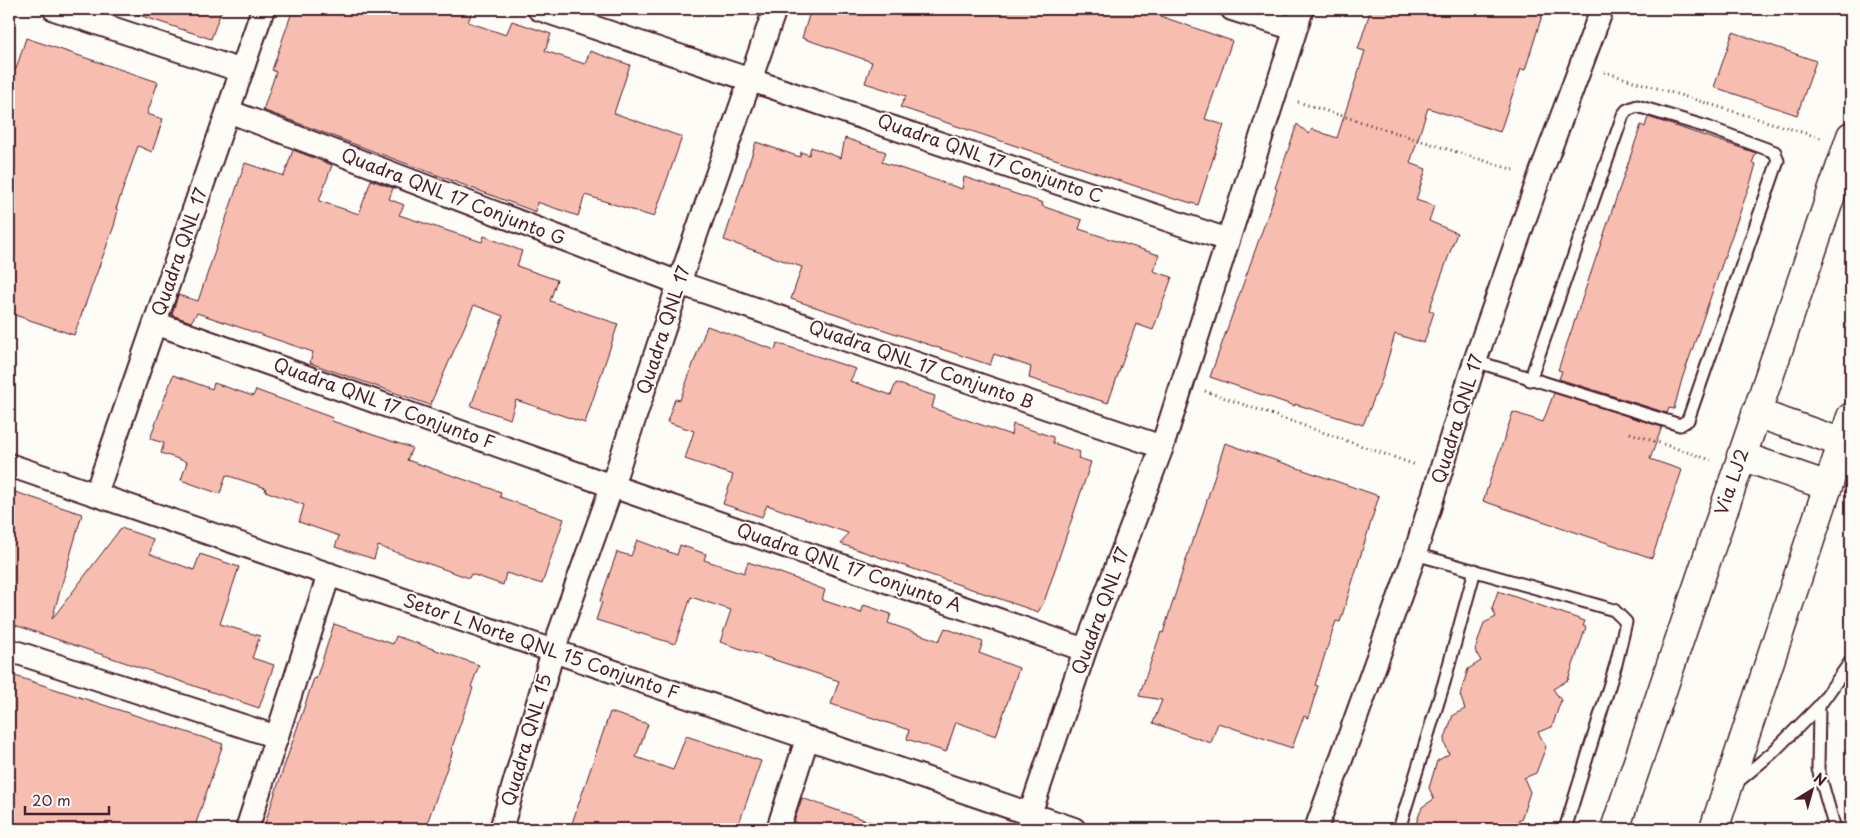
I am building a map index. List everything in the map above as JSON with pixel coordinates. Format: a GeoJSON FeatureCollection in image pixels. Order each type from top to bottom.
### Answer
{"type":"FeatureCollection","features":[{"type":"Feature","properties":{"kind":"main road","name":"Via LJ2"},"geometry":{"type":"LineString","coordinates":[[1615,829],[1741,456],[1850,142]]}},
{"type":"Feature","properties":{"kind":"main road"},"geometry":{"type":"LineString","coordinates":[[1756,413],[1842,443]]}},
{"type":"Feature","properties":{"kind":"main road"},"geometry":{"type":"LineString","coordinates":[[1714,829],[1851,417]]}},
{"type":"Feature","properties":{"kind":"main road"},"geometry":{"type":"LineString","coordinates":[[1741,456],[1828,486]]}},
{"type":"Feature","properties":{"kind":"street"},"geometry":{"type":"LineString","coordinates":[[54,9],[242,71]]}},
{"type":"Feature","properties":{"kind":"street","name":"Quadra QNL 17"},"geometry":{"type":"LineString","coordinates":[[96,494],[263,9]]}},
{"type":"Feature","properties":{"kind":"street","name":"Quadra QNL 17 Conjunto C"},"geometry":{"type":"LineString","coordinates":[[539,9],[1228,240]]}},
{"type":"Feature","properties":{"kind":"street","name":"Quadra QNL 17"},"geometry":{"type":"LineString","coordinates":[[553,651],[612,486],[679,283],[775,9]]}},
{"type":"Feature","properties":{"kind":"street"},"geometry":{"type":"LineString","coordinates":[[1232,9],[1299,19]]}},
{"type":"Feature","properties":{"kind":"street","name":"Quadra QNL 17"},"geometry":{"type":"LineString","coordinates":[[1316,829],[1415,554],[1475,361],[1539,178],[1602,9]]}},
{"type":"Feature","properties":{"kind":"street","name":"Quadra QNL 17"},"geometry":{"type":"LineString","coordinates":[[1030,814],[1085,650],[1162,447],[1184,383],[1299,19]]}},
{"type":"Feature","properties":{"kind":"street","name":"Quadra QNL 17 Conjunto G"},"geometry":{"type":"LineString","coordinates":[[228,111],[679,283]]}},
{"type":"Feature","properties":{"kind":"street","name":"Quadra QNL 17 Conjunto B"},"geometry":{"type":"LineString","coordinates":[[679,283],[1162,447]]}},
{"type":"Feature","properties":{"kind":"street","name":"Quadra QNL 17 Conjunto F"},"geometry":{"type":"LineString","coordinates":[[155,323],[612,486]]}},
{"type":"Feature","properties":{"kind":"street","name":"Setor L Norte QNL 15 Conjunto F"},"geometry":{"type":"LineString","coordinates":[[9,465],[806,739],[1074,829]]}},
{"type":"Feature","properties":{"kind":"street","name":"Quadra QNL 17 Conjunto A"},"geometry":{"type":"LineString","coordinates":[[612,486],[1085,650]]}},
{"type":"Feature","properties":{"kind":"street"},"geometry":{"type":"LineString","coordinates":[[247,829],[278,738],[329,574]]}},
{"type":"Feature","properties":{"kind":"street"},"geometry":{"type":"LineString","coordinates":[[9,650],[278,738]]}},
{"type":"Feature","properties":{"kind":"street","name":"Quadra QNL 15"},"geometry":{"type":"LineString","coordinates":[[501,829],[553,651]]}},
{"type":"Feature","properties":{"kind":"street"},"geometry":{"type":"LineString","coordinates":[[778,829],[806,739]]}},
{"type":"Feature","properties":{"kind":"lane"},"geometry":{"type":"LineString","coordinates":[[1475,361],[1530,380],[1680,425],[1684,424],[1688,420],[1778,161],[1775,152],[1708,127],[1637,106],[1627,110],[1623,115],[1530,380]]}},
{"type":"Feature","properties":{"kind":"lane"},"geometry":{"type":"LineString","coordinates":[[1415,554],[1614,610],[1626,622],[1616,664],[1565,829]]}},
{"type":"Feature","properties":{"kind":"lane"},"geometry":{"type":"LineString","coordinates":[[1400,829],[1444,683],[1475,570]]}},
{"type":"Feature","properties":{"kind":"lane"},"geometry":{"type":"LineString","coordinates":[[1726,790],[1772,754],[1819,706],[1851,661]]}},
{"type":"Feature","properties":{"kind":"lane"},"geometry":{"type":"LineString","coordinates":[[1819,706],[1818,769],[1834,829]]}},
{"type":"Feature","properties":{"kind":"path"},"geometry":{"type":"LineString","coordinates":[[1582,65],[1850,142]]}},
{"type":"Feature","properties":{"kind":"path"},"geometry":{"type":"LineString","coordinates":[[1274,95],[1539,178]]}},
{"type":"Feature","properties":{"kind":"path"},"geometry":{"type":"LineString","coordinates":[[1184,383],[1440,473]]}},
{"type":"Feature","properties":{"kind":"building"},"geometry":{"type":"Polygon","coordinates":[[[133,9],[222,9],[211,39],[133,13],[133,9]]]}},
{"type":"Feature","properties":{"kind":"building"},"geometry":{"type":"Polygon","coordinates":[[[293,9],[473,9],[468,22],[506,35],[512,21],[551,34],[545,51],[585,64],[590,51],[630,65],[614,113],[682,137],[654,217],[585,195],[578,216],[537,202],[536,212],[263,110],[276,72],[272,70],[293,9]]]}},
{"type":"Feature","properties":{"kind":"building"},"geometry":{"type":"Polygon","coordinates":[[[811,9],[1140,9],[1232,41],[1205,119],[1224,125],[1198,205],[1177,200],[900,107],[906,96],[865,83],[872,62],[802,38],[811,9]]]}},
{"type":"Feature","properties":{"kind":"building"},"geometry":{"type":"Polygon","coordinates":[[[1371,9],[1544,9],[1525,70],[1521,69],[1500,132],[1428,108],[1410,163],[1426,169],[1416,200],[1434,206],[1429,221],[1457,233],[1429,310],[1434,312],[1424,343],[1395,334],[1382,379],[1363,425],[1295,404],[1295,406],[1210,377],[1277,189],[1275,188],[1297,124],[1309,134],[1312,129],[1337,138],[1365,51],[1358,49],[1371,9]]]}},
{"type":"Feature","properties":{"kind":"building"},"geometry":{"type":"Polygon","coordinates":[[[1733,32],[1816,61],[1797,115],[1714,87],[1733,32]]]}},
{"type":"Feature","properties":{"kind":"building"},"geometry":{"type":"Polygon","coordinates":[[[26,38],[158,82],[147,114],[163,119],[152,152],[138,146],[116,209],[118,210],[114,226],[74,335],[9,313],[9,67],[16,69],[26,38]]]}},
{"type":"Feature","properties":{"kind":"building"},"geometry":{"type":"Polygon","coordinates":[[[1648,117],[1756,153],[1752,163],[1756,164],[1752,178],[1682,379],[1674,409],[1669,408],[1667,413],[1559,379],[1562,371],[1558,370],[1641,125],[1645,127],[1648,117]]]}},
{"type":"Feature","properties":{"kind":"building"},"geometry":{"type":"Polygon","coordinates":[[[845,138],[886,152],[882,162],[962,189],[964,177],[1043,203],[1042,206],[1082,220],[1079,229],[1159,255],[1153,271],[1172,277],[1153,330],[1136,324],[1108,403],[1029,378],[1031,367],[994,354],[990,365],[791,299],[802,267],[724,240],[756,142],[800,157],[801,152],[809,155],[811,147],[841,158],[845,138]]]}},
{"type":"Feature","properties":{"kind":"building"},"geometry":{"type":"Polygon","coordinates":[[[293,150],[332,165],[319,201],[359,214],[371,180],[393,188],[389,199],[404,205],[399,215],[482,242],[484,236],[522,251],[517,266],[557,280],[550,301],[618,324],[585,423],[516,400],[510,419],[471,406],[503,316],[474,305],[430,405],[310,363],[313,352],[197,313],[191,322],[172,315],[178,295],[198,301],[245,163],[284,176],[293,150]]]}},
{"type":"Feature","properties":{"kind":"building"},"geometry":{"type":"Polygon","coordinates":[[[707,326],[775,350],[777,343],[856,369],[850,381],[891,395],[896,383],[935,396],[932,408],[1011,435],[1013,424],[1053,437],[1053,443],[1080,452],[1078,458],[1091,462],[1044,602],[1038,612],[841,544],[848,533],[767,505],[762,517],[723,504],[733,475],[685,459],[694,431],[667,422],[675,399],[680,400],[707,326]]]}},
{"type":"Feature","properties":{"kind":"building"},"geometry":{"type":"Polygon","coordinates":[[[173,375],[212,389],[214,383],[253,396],[256,390],[333,418],[332,421],[412,448],[407,460],[501,492],[500,497],[564,519],[542,584],[506,573],[503,585],[471,574],[469,578],[378,546],[374,559],[335,547],[339,536],[299,522],[304,505],[265,491],[266,488],[226,475],[220,494],[181,480],[187,462],[161,453],[164,443],[150,439],[173,375]]]}},
{"type":"Feature","properties":{"kind":"building"},"geometry":{"type":"Polygon","coordinates":[[[1554,393],[1662,427],[1650,459],[1682,470],[1652,558],[1483,501],[1513,412],[1543,422],[1554,393]]]}},
{"type":"Feature","properties":{"kind":"building"},"geometry":{"type":"Polygon","coordinates":[[[1225,443],[1379,496],[1340,622],[1336,621],[1315,685],[1318,686],[1308,718],[1304,716],[1292,748],[1218,723],[1211,743],[1153,723],[1162,700],[1139,696],[1161,632],[1163,633],[1225,443]]]}},
{"type":"Feature","properties":{"kind":"building"},"geometry":{"type":"Polygon","coordinates":[[[9,490],[82,514],[52,619],[121,528],[153,539],[150,554],[194,570],[200,554],[239,567],[220,624],[260,636],[252,658],[274,665],[259,708],[9,623],[9,490]]]}},
{"type":"Feature","properties":{"kind":"building"},"geometry":{"type":"Polygon","coordinates":[[[637,540],[677,555],[680,545],[706,554],[704,560],[744,573],[748,562],[825,590],[822,600],[861,613],[864,605],[891,614],[888,623],[939,641],[945,628],[983,642],[979,653],[1019,668],[996,736],[956,722],[946,752],[907,739],[909,730],[831,704],[839,681],[720,642],[731,610],[691,597],[675,644],[596,620],[602,602],[600,601],[617,552],[631,556],[637,540]]]}},
{"type":"Feature","properties":{"kind":"building"},"geometry":{"type":"Polygon","coordinates":[[[1498,591],[1585,621],[1583,626],[1586,627],[1568,680],[1553,689],[1561,700],[1552,727],[1538,732],[1546,747],[1536,773],[1524,778],[1530,792],[1521,820],[1517,821],[1515,829],[1414,829],[1422,807],[1434,799],[1429,788],[1437,761],[1449,754],[1444,741],[1453,715],[1465,709],[1460,695],[1468,669],[1481,661],[1475,650],[1484,623],[1496,617],[1492,608],[1498,591]]]}},
{"type":"Feature","properties":{"kind":"building"},"geometry":{"type":"Polygon","coordinates":[[[334,624],[393,644],[396,636],[479,665],[451,750],[453,751],[425,829],[263,829],[334,624]]]}},
{"type":"Feature","properties":{"kind":"building"},"geometry":{"type":"Polygon","coordinates":[[[9,674],[223,744],[194,829],[9,829],[9,674]]]}},
{"type":"Feature","properties":{"kind":"building"},"geometry":{"type":"Polygon","coordinates":[[[610,712],[648,724],[636,757],[673,770],[686,736],[761,761],[737,829],[570,829],[610,712]]]}},
{"type":"Feature","properties":{"kind":"building"},"geometry":{"type":"Polygon","coordinates":[[[802,798],[882,826],[882,829],[812,829],[794,822],[802,798]]]}}]}
